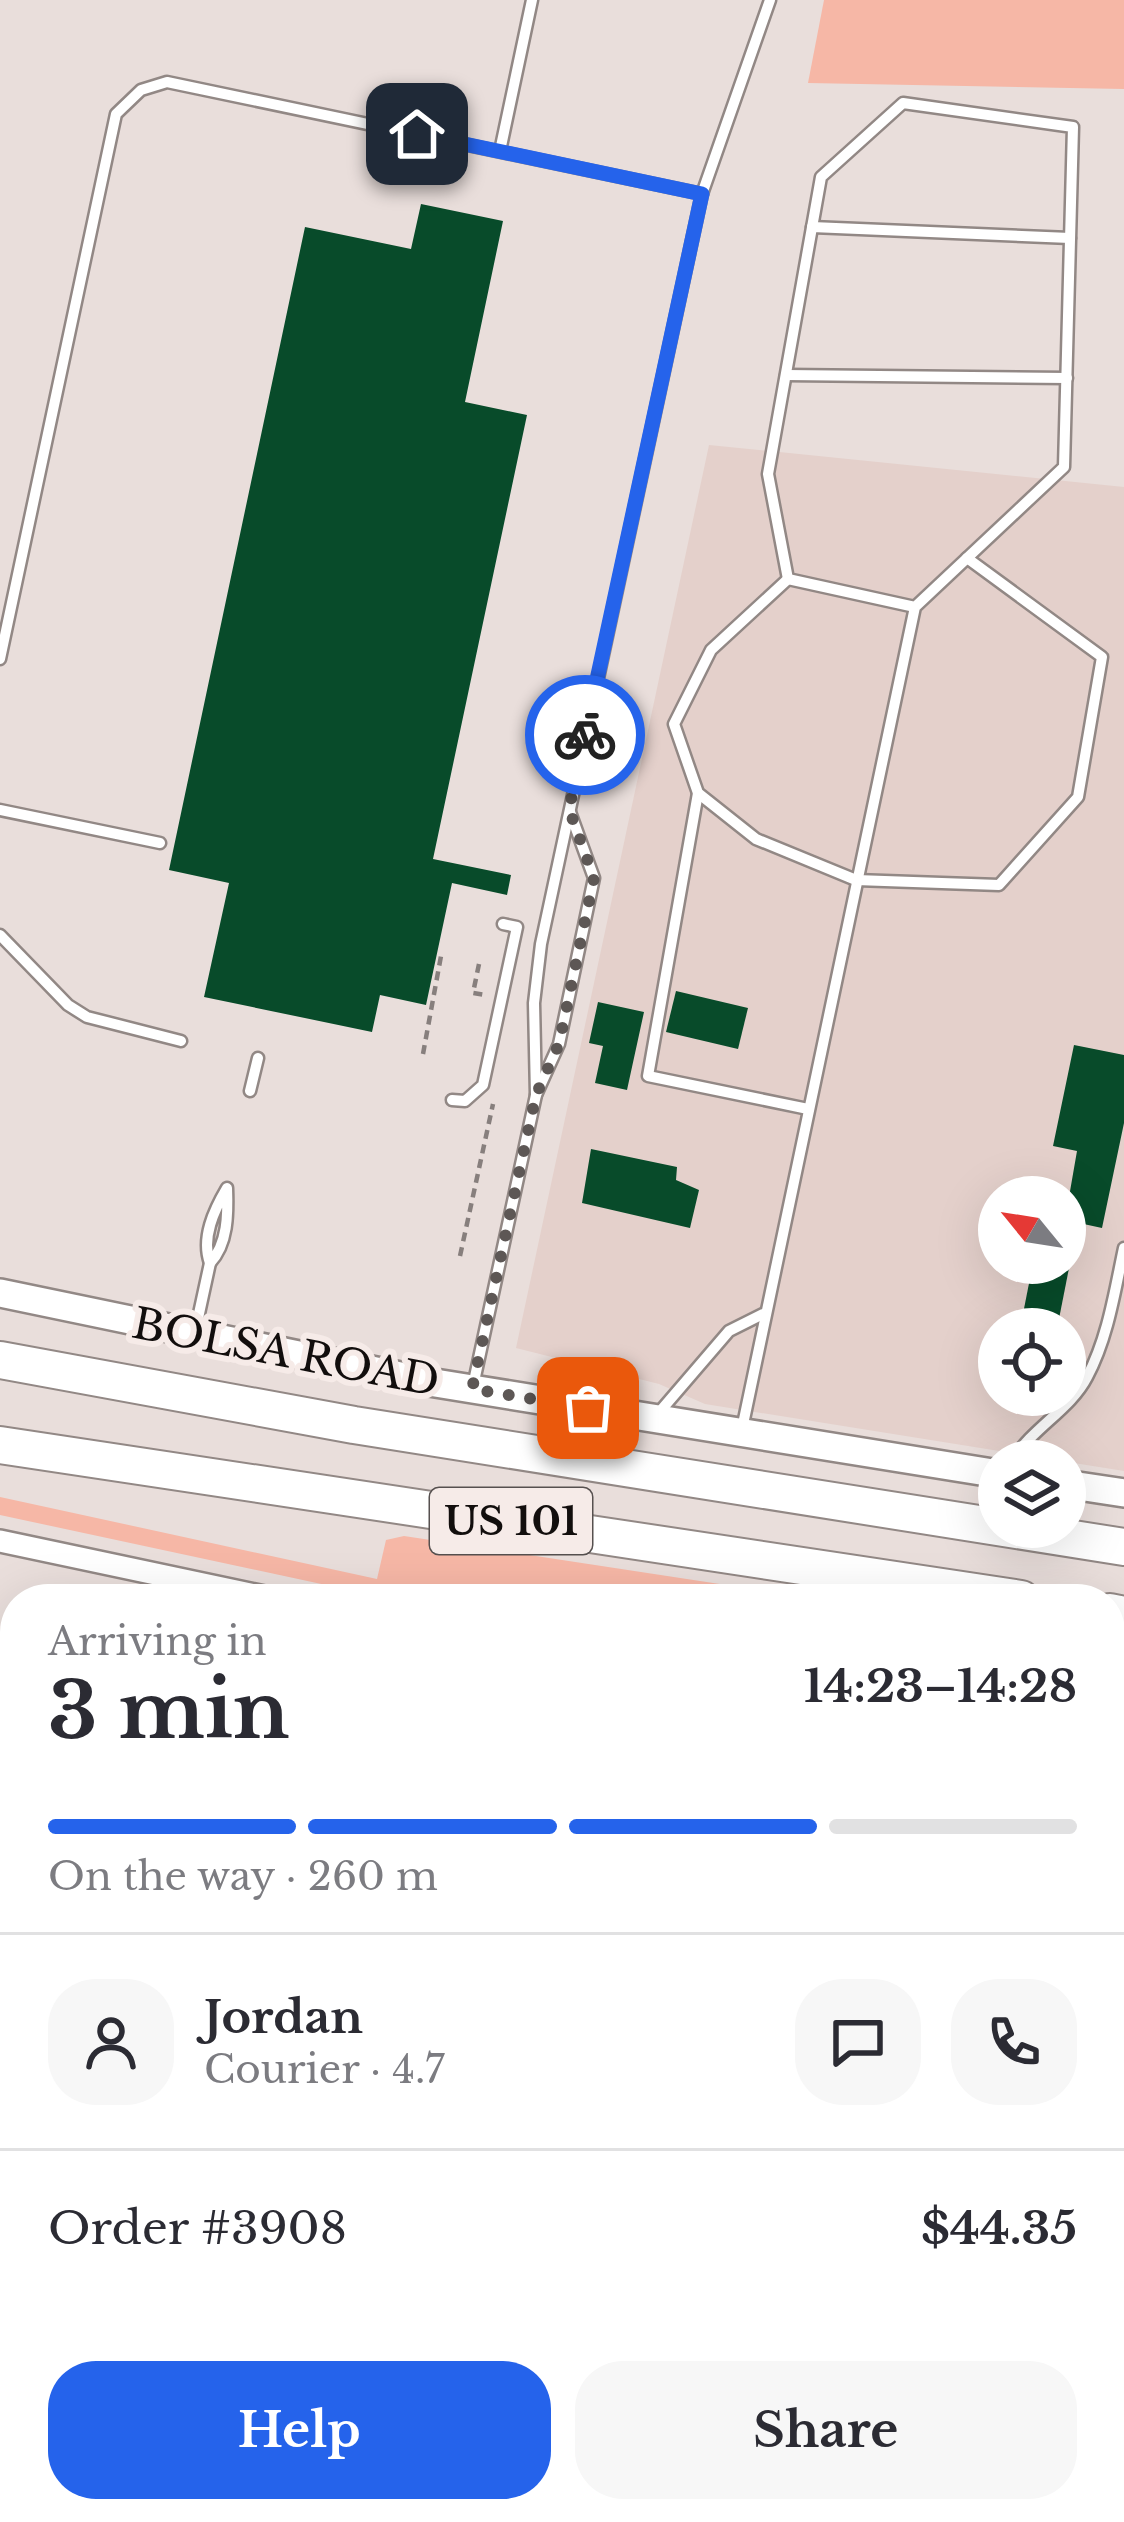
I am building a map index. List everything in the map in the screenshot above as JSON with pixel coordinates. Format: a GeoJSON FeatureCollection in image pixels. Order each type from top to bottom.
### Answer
{"type":"FeatureCollection","features":[{"type":"Feature","properties":{"kind":"highway","name":"US 101"},"geometry":{"type":"LineString","coordinates":[[0,1360],[316,1419],[1124,1546]]}},
{"type":"Feature","properties":{"kind":"highway","name":"US 101"},"geometry":{"type":"LineString","coordinates":[[0,1444],[923,1584]]}},
{"type":"Feature","properties":{"kind":"main road","name":"BOLSA ROAD"},"geometry":{"type":"LineString","coordinates":[[0,1293],[472,1389],[978,1471]]}},
{"type":"Feature","properties":{"kind":"main road"},"geometry":{"type":"LineString","coordinates":[[1086,1487],[1124,1493]]}},
{"type":"Feature","properties":{"kind":"street"},"geometry":{"type":"LineString","coordinates":[[0,1540],[204,1584]]}},
{"type":"Feature","properties":{"kind":"lane"},"geometry":{"type":"LineString","coordinates":[[500,152],[532,0]]}},
{"type":"Feature","properties":{"kind":"lane"},"geometry":{"type":"LineString","coordinates":[[536,1095],[534,1003],[569,809],[702,194],[770,0]]}},
{"type":"Feature","properties":{"kind":"lane"},"geometry":{"type":"LineString","coordinates":[[0,659],[116,114],[141,90],[167,82],[702,194]]}},
{"type":"Feature","properties":{"kind":"lane"},"geometry":{"type":"LineString","coordinates":[[741,1432],[915,607],[1064,467],[1073,127],[903,103],[820,177],[768,474],[788,579]]}},
{"type":"Feature","properties":{"kind":"lane"},"geometry":{"type":"LineString","coordinates":[[812,227],[1070,238]]}},
{"type":"Feature","properties":{"kind":"lane"},"geometry":{"type":"LineString","coordinates":[[786,375],[1067,378]]}},
{"type":"Feature","properties":{"kind":"lane"},"geometry":{"type":"LineString","coordinates":[[698,794],[756,839],[856,880],[999,885],[1078,797],[1102,656],[967,558]]}},
{"type":"Feature","properties":{"kind":"lane"},"geometry":{"type":"LineString","coordinates":[[788,579],[915,607]]}},
{"type":"Feature","properties":{"kind":"lane"},"geometry":{"type":"LineString","coordinates":[[788,579],[711,650],[674,724],[698,794],[648,1076],[808,1109]]}},
{"type":"Feature","properties":{"kind":"lane"},"geometry":{"type":"LineString","coordinates":[[472,1389],[536,1095],[559,1044],[594,878],[569,809]]}},
{"type":"Feature","properties":{"kind":"lane"},"geometry":{"type":"LineString","coordinates":[[0,810],[160,843]]}},
{"type":"Feature","properties":{"kind":"lane"},"geometry":{"type":"LineString","coordinates":[[452,1100],[464,1101],[483,1085],[517,927],[503,924]]}},
{"type":"Feature","properties":{"kind":"lane"},"geometry":{"type":"LineString","coordinates":[[0,935],[68,1006],[87,1017],[181,1041]]}},
{"type":"Feature","properties":{"kind":"lane"},"geometry":{"type":"LineString","coordinates":[[250,1091],[258,1058]]}},
{"type":"Feature","properties":{"kind":"lane"},"geometry":{"type":"LineString","coordinates":[[194,1335],[210,1263],[220,1253],[228,1214],[227,1188],[213,1210],[205,1250],[210,1263]]}},
{"type":"Feature","properties":{"kind":"lane"},"geometry":{"type":"LineString","coordinates":[[1026,1440],[1061,1410],[1087,1378],[1109,1315],[1124,1248]]}},
{"type":"Feature","properties":{"kind":"lane"},"geometry":{"type":"LineString","coordinates":[[653,1418],[729,1331],[763,1314]]}},
{"type":"Feature","properties":{"kind":"path"},"geometry":{"type":"LineString","coordinates":[[423,1054],[441,956]]}},
{"type":"Feature","properties":{"kind":"path"},"geometry":{"type":"LineString","coordinates":[[479,964],[473,993],[485,995]]}},
{"type":"Feature","properties":{"kind":"path"},"geometry":{"type":"LineString","coordinates":[[460,1256],[494,1104]]}},
{"type":"Feature","properties":{"kind":"shaded area"},"geometry":{"type":"Polygon","coordinates":[[[824,0],[1124,0],[1124,89],[808,83],[824,0]]]}},
{"type":"Feature","properties":{"kind":"shaded area"},"geometry":{"type":"Polygon","coordinates":[[[709,445],[1124,487],[1124,1471],[1086,1465],[1086,1440],[978,1440],[978,1448],[705,1404],[659,1384],[516,1348],[709,445]]]}},
{"type":"Feature","properties":{"kind":"shaded area"},"geometry":{"type":"Polygon","coordinates":[[[0,1497],[377,1579],[386,1540],[404,1536],[720,1584],[321,1584],[0,1515],[0,1497]]]}},
{"type":"Feature","properties":{"kind":"building"},"geometry":{"type":"Polygon","coordinates":[[[421,204],[503,221],[465,402],[527,415],[433,859],[511,875],[507,895],[452,883],[426,1005],[380,995],[372,1032],[204,997],[229,883],[169,870],[305,227],[411,249],[421,204]]]}},
{"type":"Feature","properties":{"kind":"building"},"geometry":{"type":"Polygon","coordinates":[[[676,991],[748,1008],[738,1049],[666,1032],[676,991]]]}},
{"type":"Feature","properties":{"kind":"building"},"geometry":{"type":"Polygon","coordinates":[[[598,1002],[644,1012],[627,1090],[595,1083],[603,1046],[589,1043],[598,1002]]]}},
{"type":"Feature","properties":{"kind":"building"},"geometry":{"type":"Polygon","coordinates":[[[1074,1045],[1124,1055],[1124,1123],[1102,1228],[1086,1225],[1086,1176],[1073,1176],[1077,1151],[1053,1146],[1074,1045]]]}},
{"type":"Feature","properties":{"kind":"building"},"geometry":{"type":"Polygon","coordinates":[[[591,1149],[677,1167],[676,1180],[699,1190],[690,1228],[582,1203],[591,1149]]]}},
{"type":"Feature","properties":{"kind":"building"},"geometry":{"type":"Polygon","coordinates":[[[1029,1284],[1066,1284],[1061,1308],[1024,1308],[1029,1284]]]}},
{"type":"Feature","properties":{"kind":"way so far"},"geometry":{"type":"LineString","coordinates":[[585,735],[569,809],[594,878],[559,1044],[536,1095],[472,1389],[588,1408]]}},
{"type":"Feature","properties":{"kind":"route"},"geometry":{"type":"LineString","coordinates":[[417,134],[702,194],[585,735]]}}]}
